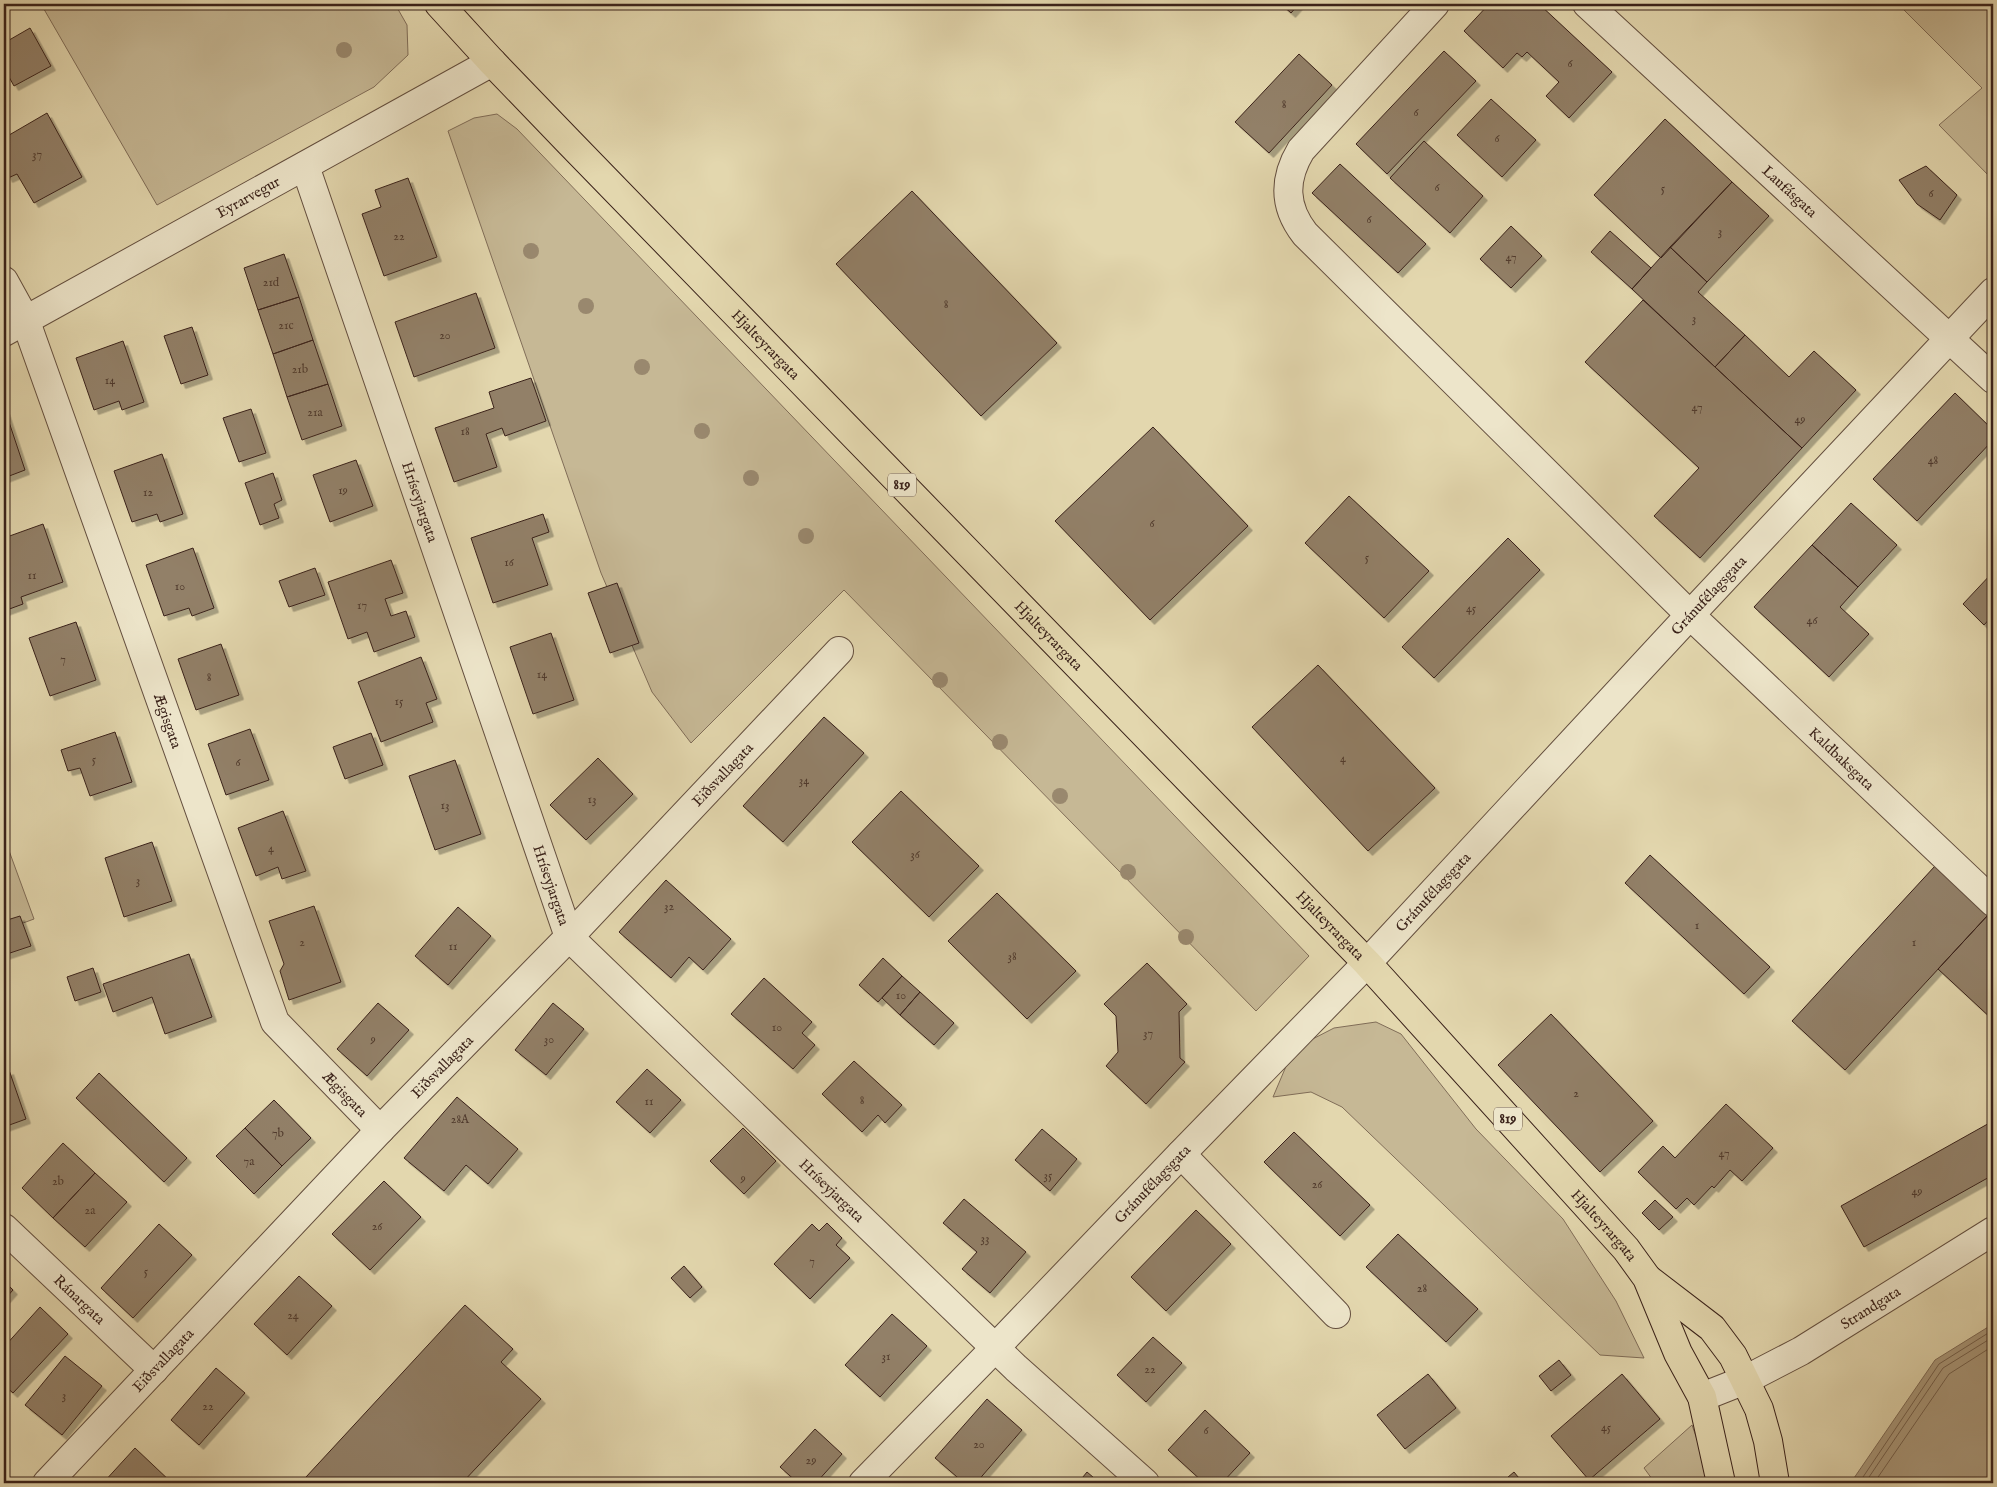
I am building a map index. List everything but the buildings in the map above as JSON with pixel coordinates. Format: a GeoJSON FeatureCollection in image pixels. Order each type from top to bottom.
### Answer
{"type":"FeatureCollection","features":[{"type":"Feature","properties":{"kind":"main road","name":"Hjalteyrargata"},"geometry":{"type":"LineString","coordinates":[[439,4],[492,62],[1367,964],[1626,1250],[1646,1278],[1678,1353],[1702,1397]]}},
{"type":"Feature","properties":{"kind":"main road","name":"Hjalteyrargata"},"geometry":{"type":"LineString","coordinates":[[1646,1278],[1712,1328],[1733,1356],[1745,1380]]}},
{"type":"Feature","properties":{"kind":"main road"},"geometry":{"type":"LineString","coordinates":[[1745,1380],[1759,1410],[1768,1441],[1775,1483]]}},
{"type":"Feature","properties":{"kind":"main road"},"geometry":{"type":"LineString","coordinates":[[1702,1397],[1722,1483]]}},
{"type":"Feature","properties":{"kind":"street","name":"Kaldbaksgata"},"geometry":{"type":"LineString","coordinates":[[1435,4],[1301,150],[1294,162],[1288,183],[1289,206],[1292,216],[1305,234],[1690,615],[1993,902]]}},
{"type":"Feature","properties":{"kind":"street","name":"Laufásgata"},"geometry":{"type":"LineString","coordinates":[[1586,4],[1993,379]]}},
{"type":"Feature","properties":{"kind":"street","name":"Eyrarvegur"},"geometry":{"type":"LineString","coordinates":[[14,326],[492,62]]}},
{"type":"Feature","properties":{"kind":"street","name":"Hríseyjargata"},"geometry":{"type":"LineString","coordinates":[[306,166],[568,937],[995,1348],[1145,1483]]}},
{"type":"Feature","properties":{"kind":"street","name":"Ægisgata"},"geometry":{"type":"LineString","coordinates":[[4,281],[14,326],[275,1022],[380,1130]]}},
{"type":"Feature","properties":{"kind":"street","name":"Gránufélagsgata"},"geometry":{"type":"LineString","coordinates":[[863,1483],[1180,1154],[1367,964],[1690,615],[1993,292]]}},
{"type":"Feature","properties":{"kind":"street","name":"Eiðsvallagata"},"geometry":{"type":"LineString","coordinates":[[47,1483],[380,1130],[568,937],[839,651]]}},
{"type":"Feature","properties":{"kind":"street"},"geometry":{"type":"LineString","coordinates":[[1180,1154],[1336,1314]]}},
{"type":"Feature","properties":{"kind":"street","name":"Ránargata"},"geometry":{"type":"LineString","coordinates":[[4,1228],[154,1370]]}},
{"type":"Feature","properties":{"kind":"street","name":"Strandgata"},"geometry":{"type":"LineString","coordinates":[[1702,1397],[1745,1380],[1801,1352],[1993,1230]]}},
{"type":"Feature","properties":{"kind":"shaded area"},"geometry":{"type":"Polygon","coordinates":[[[41,4],[395,4],[407,25],[408,55],[374,87],[157,205],[41,4]]]}},
{"type":"Feature","properties":{"kind":"shaded area"},"geometry":{"type":"Polygon","coordinates":[[[1898,4],[1993,4],[1993,180],[1939,125],[1982,88],[1898,4]]]}},
{"type":"Feature","properties":{"kind":"shaded area"},"geometry":{"type":"Polygon","coordinates":[[[497,114],[517,129],[1309,956],[1256,1011],[844,590],[691,743],[652,692],[601,573],[448,131],[474,118],[497,114]]]}},
{"type":"Feature","properties":{"kind":"shaded area"},"geometry":{"type":"Polygon","coordinates":[[[4,837],[34,919],[4,930],[4,837]]]}},
{"type":"Feature","properties":{"kind":"shaded area"},"geometry":{"type":"Polygon","coordinates":[[[1376,1022],[1401,1034],[1476,1129],[1563,1219],[1616,1301],[1644,1358],[1600,1355],[1342,1107],[1311,1092],[1273,1097],[1287,1064],[1303,1044],[1334,1028],[1376,1022]]]}},
{"type":"Feature","properties":{"kind":"shaded area"},"geometry":{"type":"Polygon","coordinates":[[[1692,1425],[1705,1462],[1707,1483],[1679,1483],[1677,1480],[1672,1483],[1655,1483],[1644,1468],[1692,1425]]]}},
{"type":"Feature","properties":{"kind":"water"},"geometry":{"type":"Polygon","coordinates":[[[1993,1324],[1993,1483],[1854,1483],[1854,1478],[1935,1360],[1993,1324]]]}}]}
